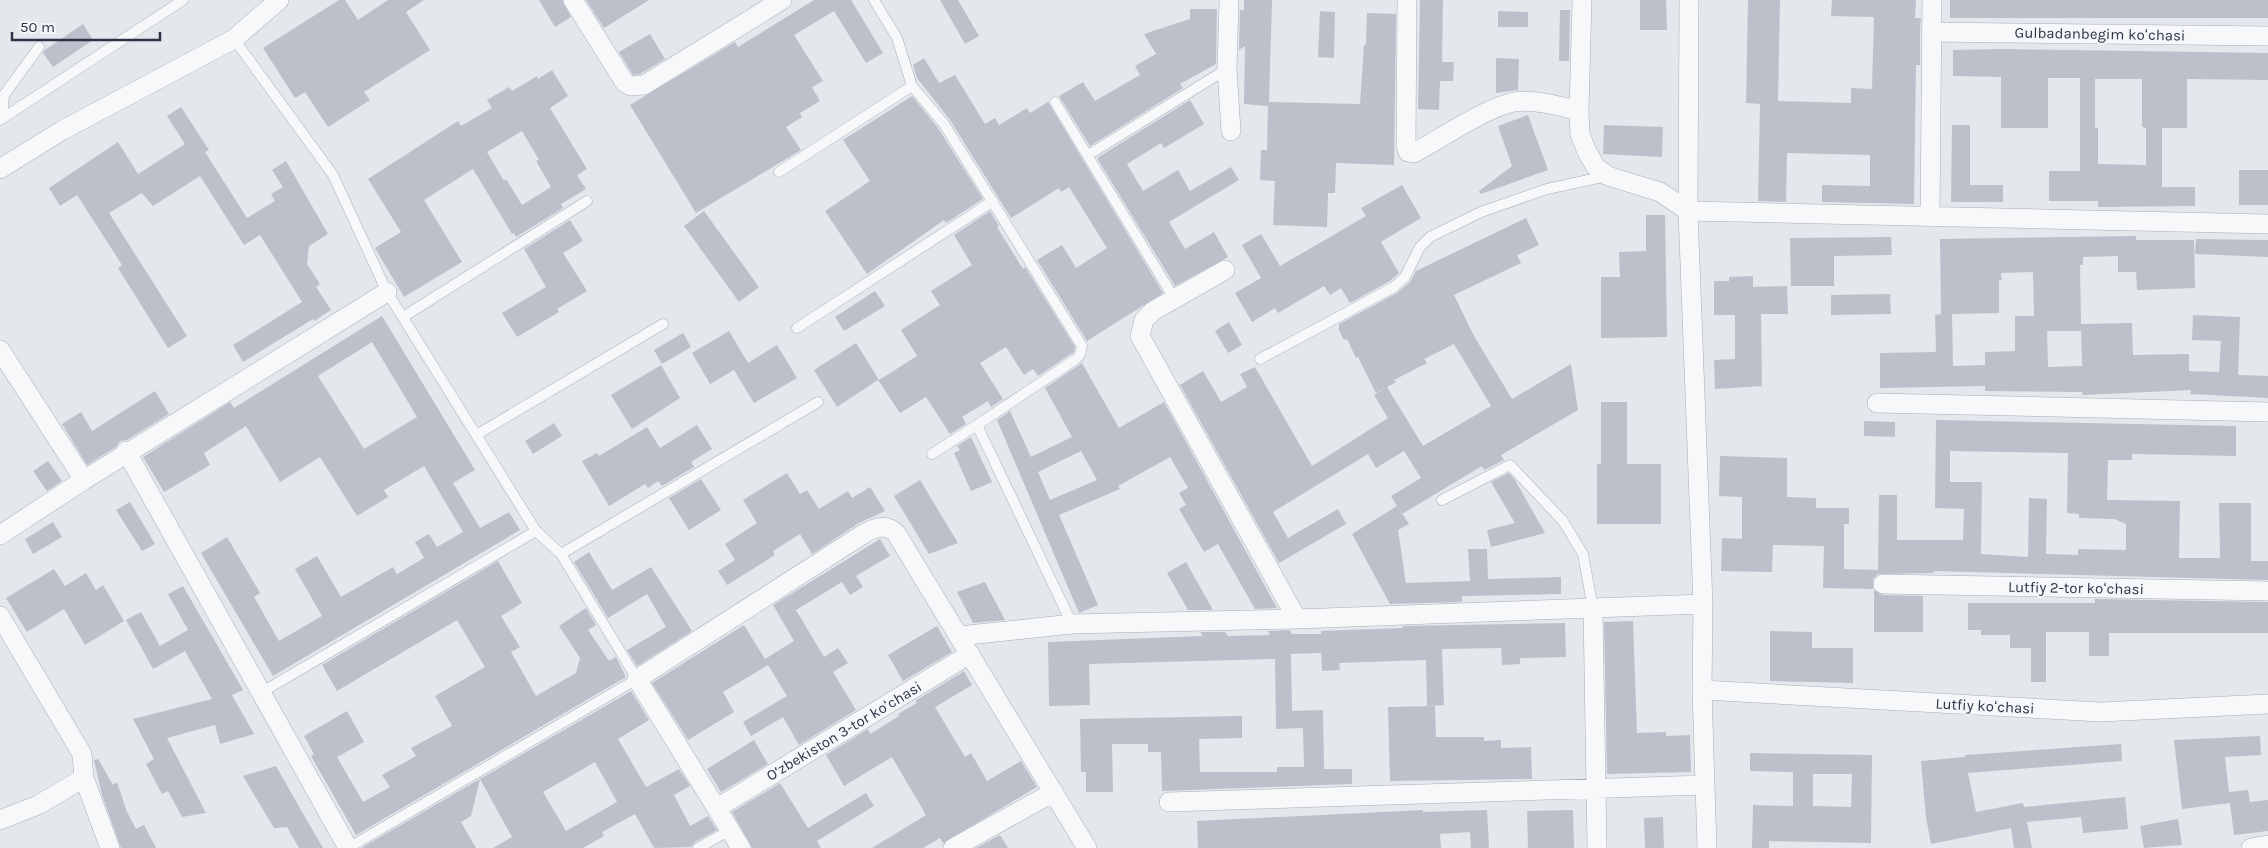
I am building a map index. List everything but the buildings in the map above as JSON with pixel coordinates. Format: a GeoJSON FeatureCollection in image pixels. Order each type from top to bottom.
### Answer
{"type":"FeatureCollection","features":[{"type":"Feature","properties":{"kind":"street"},"geometry":{"type":"LineString","coordinates":[[0,169],[61,131],[234,39],[279,0]]}},
{"type":"Feature","properties":{"kind":"street"},"geometry":{"type":"LineString","coordinates":[[573,0],[625,83],[631,86],[644,85],[782,0]]}},
{"type":"Feature","properties":{"kind":"street"},"geometry":{"type":"LineString","coordinates":[[1229,0],[1227,69],[1231,131]]}},
{"type":"Feature","properties":{"kind":"street"},"geometry":{"type":"LineString","coordinates":[[1407,0],[1406,146],[1410,154],[1493,110],[1515,102],[1556,105],[1579,111]]}},
{"type":"Feature","properties":{"kind":"street"},"geometry":{"type":"LineString","coordinates":[[1582,0],[1579,111],[1580,134],[1587,152],[1596,167],[1608,176],[1660,192],[1688,211],[2268,224]]}},
{"type":"Feature","properties":{"kind":"street"},"geometry":{"type":"LineString","coordinates":[[1689,0],[1688,211],[1703,604],[1702,690],[1707,848]]}},
{"type":"Feature","properties":{"kind":"street"},"geometry":{"type":"LineString","coordinates":[[1930,217],[1932,0]]}},
{"type":"Feature","properties":{"kind":"street","name":"Gulbadanbegim koʻchasi"},"geometry":{"type":"LineString","coordinates":[[1932,32],[2268,36]]}},
{"type":"Feature","properties":{"kind":"street"},"geometry":{"type":"LineString","coordinates":[[1225,270],[1174,298],[1144,320],[1140,336],[1297,619]]}},
{"type":"Feature","properties":{"kind":"street"},"geometry":{"type":"LineString","coordinates":[[0,535],[126,451],[387,292]]}},
{"type":"Feature","properties":{"kind":"street"},"geometry":{"type":"LineString","coordinates":[[0,350],[84,480]]}},
{"type":"Feature","properties":{"kind":"street"},"geometry":{"type":"LineString","coordinates":[[1877,403],[2268,412]]}},
{"type":"Feature","properties":{"kind":"street"},"geometry":{"type":"LineString","coordinates":[[126,451],[348,848]]}},
{"type":"Feature","properties":{"kind":"street"},"geometry":{"type":"LineString","coordinates":[[741,848],[637,679],[865,533],[883,527],[892,529],[896,533],[1087,848]]}},
{"type":"Feature","properties":{"kind":"street","name":"Lutfiy 2-tor koʻchasi"},"geometry":{"type":"LineString","coordinates":[[1884,584],[2268,591]]}},
{"type":"Feature","properties":{"kind":"street"},"geometry":{"type":"LineString","coordinates":[[959,636],[1072,624],[1297,619],[1703,604]]}},
{"type":"Feature","properties":{"kind":"street"},"geometry":{"type":"LineString","coordinates":[[1593,609],[1598,787],[1597,848]]}},
{"type":"Feature","properties":{"kind":"street"},"geometry":{"type":"LineString","coordinates":[[0,616],[82,754],[84,778],[103,846]]}},
{"type":"Feature","properties":{"kind":"street","name":"O‘zbekiston 3-tor koʻchasi"},"geometry":{"type":"LineString","coordinates":[[717,808],[970,654]]}},
{"type":"Feature","properties":{"kind":"street","name":"Lutfiy koʻchasi"},"geometry":{"type":"LineString","coordinates":[[1702,690],[2101,712],[2268,704]]}},
{"type":"Feature","properties":{"kind":"street"},"geometry":{"type":"LineString","coordinates":[[0,820],[38,805],[84,778]]}},
{"type":"Feature","properties":{"kind":"street"},"geometry":{"type":"LineString","coordinates":[[1169,802],[1705,785]]}},
{"type":"Feature","properties":{"kind":"street"},"geometry":{"type":"LineString","coordinates":[[953,848],[1054,792]]}},
{"type":"Feature","properties":{"kind":"street"},"geometry":{"type":"LineString","coordinates":[[2251,848],[2268,844]]}},
{"type":"Feature","properties":{"kind":"lane"},"geometry":{"type":"LineString","coordinates":[[1,119],[183,0]]}},
{"type":"Feature","properties":{"kind":"lane"},"geometry":{"type":"LineString","coordinates":[[874,0],[897,38],[912,86],[944,124],[1082,346],[1080,355],[1076,359],[932,454]]}},
{"type":"Feature","properties":{"kind":"lane"},"geometry":{"type":"LineString","coordinates":[[234,39],[333,175],[387,292],[478,434],[536,531],[561,554],[637,679],[348,848]]}},
{"type":"Feature","properties":{"kind":"lane"},"geometry":{"type":"LineString","coordinates":[[1,119],[4,95],[39,47]]}},
{"type":"Feature","properties":{"kind":"lane"},"geometry":{"type":"LineString","coordinates":[[1088,155],[1227,69]]}},
{"type":"Feature","properties":{"kind":"lane"},"geometry":{"type":"LineString","coordinates":[[779,172],[912,86]]}},
{"type":"Feature","properties":{"kind":"lane"},"geometry":{"type":"LineString","coordinates":[[1055,102],[1174,298]]}},
{"type":"Feature","properties":{"kind":"lane"},"geometry":{"type":"LineString","coordinates":[[1260,359],[1394,287],[1405,276],[1420,247],[1430,237],[1481,212],[1547,188],[1608,176]]}},
{"type":"Feature","properties":{"kind":"lane"},"geometry":{"type":"LineString","coordinates":[[403,318],[587,201]]}},
{"type":"Feature","properties":{"kind":"lane"},"geometry":{"type":"LineString","coordinates":[[797,328],[993,201]]}},
{"type":"Feature","properties":{"kind":"lane"},"geometry":{"type":"LineString","coordinates":[[478,434],[663,324]]}},
{"type":"Feature","properties":{"kind":"lane"},"geometry":{"type":"LineString","coordinates":[[561,554],[818,402]]}},
{"type":"Feature","properties":{"kind":"lane"},"geometry":{"type":"LineString","coordinates":[[977,425],[1072,624]]}},
{"type":"Feature","properties":{"kind":"lane"},"geometry":{"type":"LineString","coordinates":[[1442,500],[1510,465],[1564,521],[1583,554],[1593,609]]}},
{"type":"Feature","properties":{"kind":"lane"},"geometry":{"type":"LineString","coordinates":[[262,692],[536,531]]}},
{"type":"Feature","properties":{"kind":"lane"},"geometry":{"type":"LineString","coordinates":[[698,848],[730,830]]}}]}
